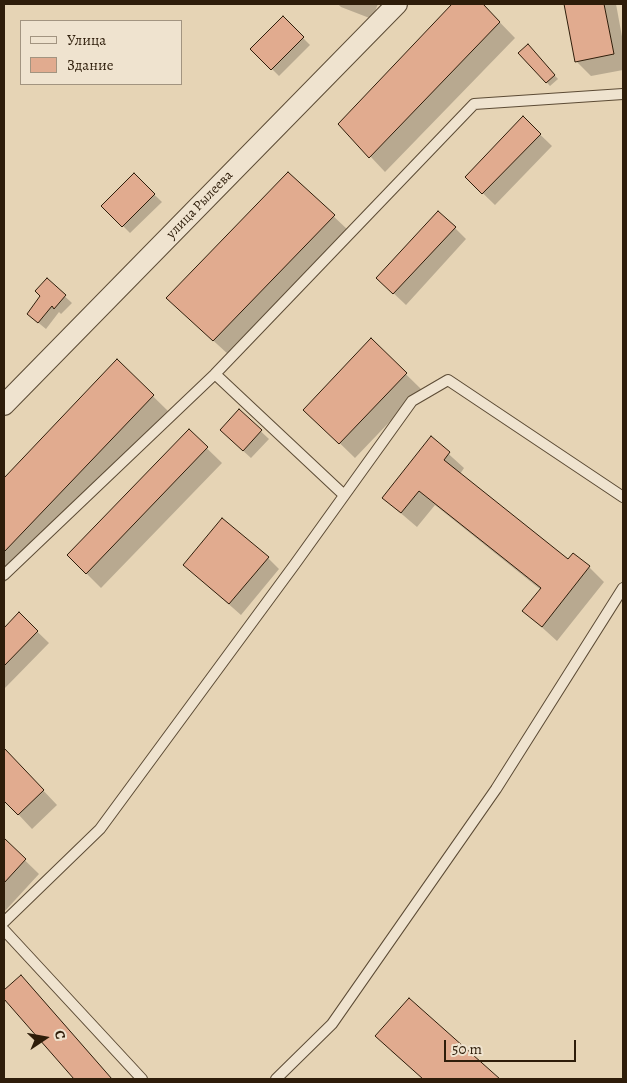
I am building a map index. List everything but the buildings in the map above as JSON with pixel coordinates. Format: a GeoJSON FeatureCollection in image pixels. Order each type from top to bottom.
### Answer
{"type":"FeatureCollection","features":[{"type":"Feature","properties":{"kind":"street","name":"улица Рылеева"},"geometry":{"type":"LineString","coordinates":[[4,405],[397,4]]}},
{"type":"Feature","properties":{"kind":"lane"},"geometry":{"type":"LineString","coordinates":[[4,575],[215,374],[474,104],[623,94]]}},
{"type":"Feature","properties":{"kind":"lane"},"geometry":{"type":"LineString","coordinates":[[215,374],[344,495]]}},
{"type":"Feature","properties":{"kind":"lane"},"geometry":{"type":"LineString","coordinates":[[4,922],[100,829],[412,400],[448,380],[623,497]]}},
{"type":"Feature","properties":{"kind":"lane"},"geometry":{"type":"LineString","coordinates":[[276,1079],[332,1024],[496,789],[623,588]]}},
{"type":"Feature","properties":{"kind":"lane"},"geometry":{"type":"LineString","coordinates":[[4,930],[142,1079]]}}]}
